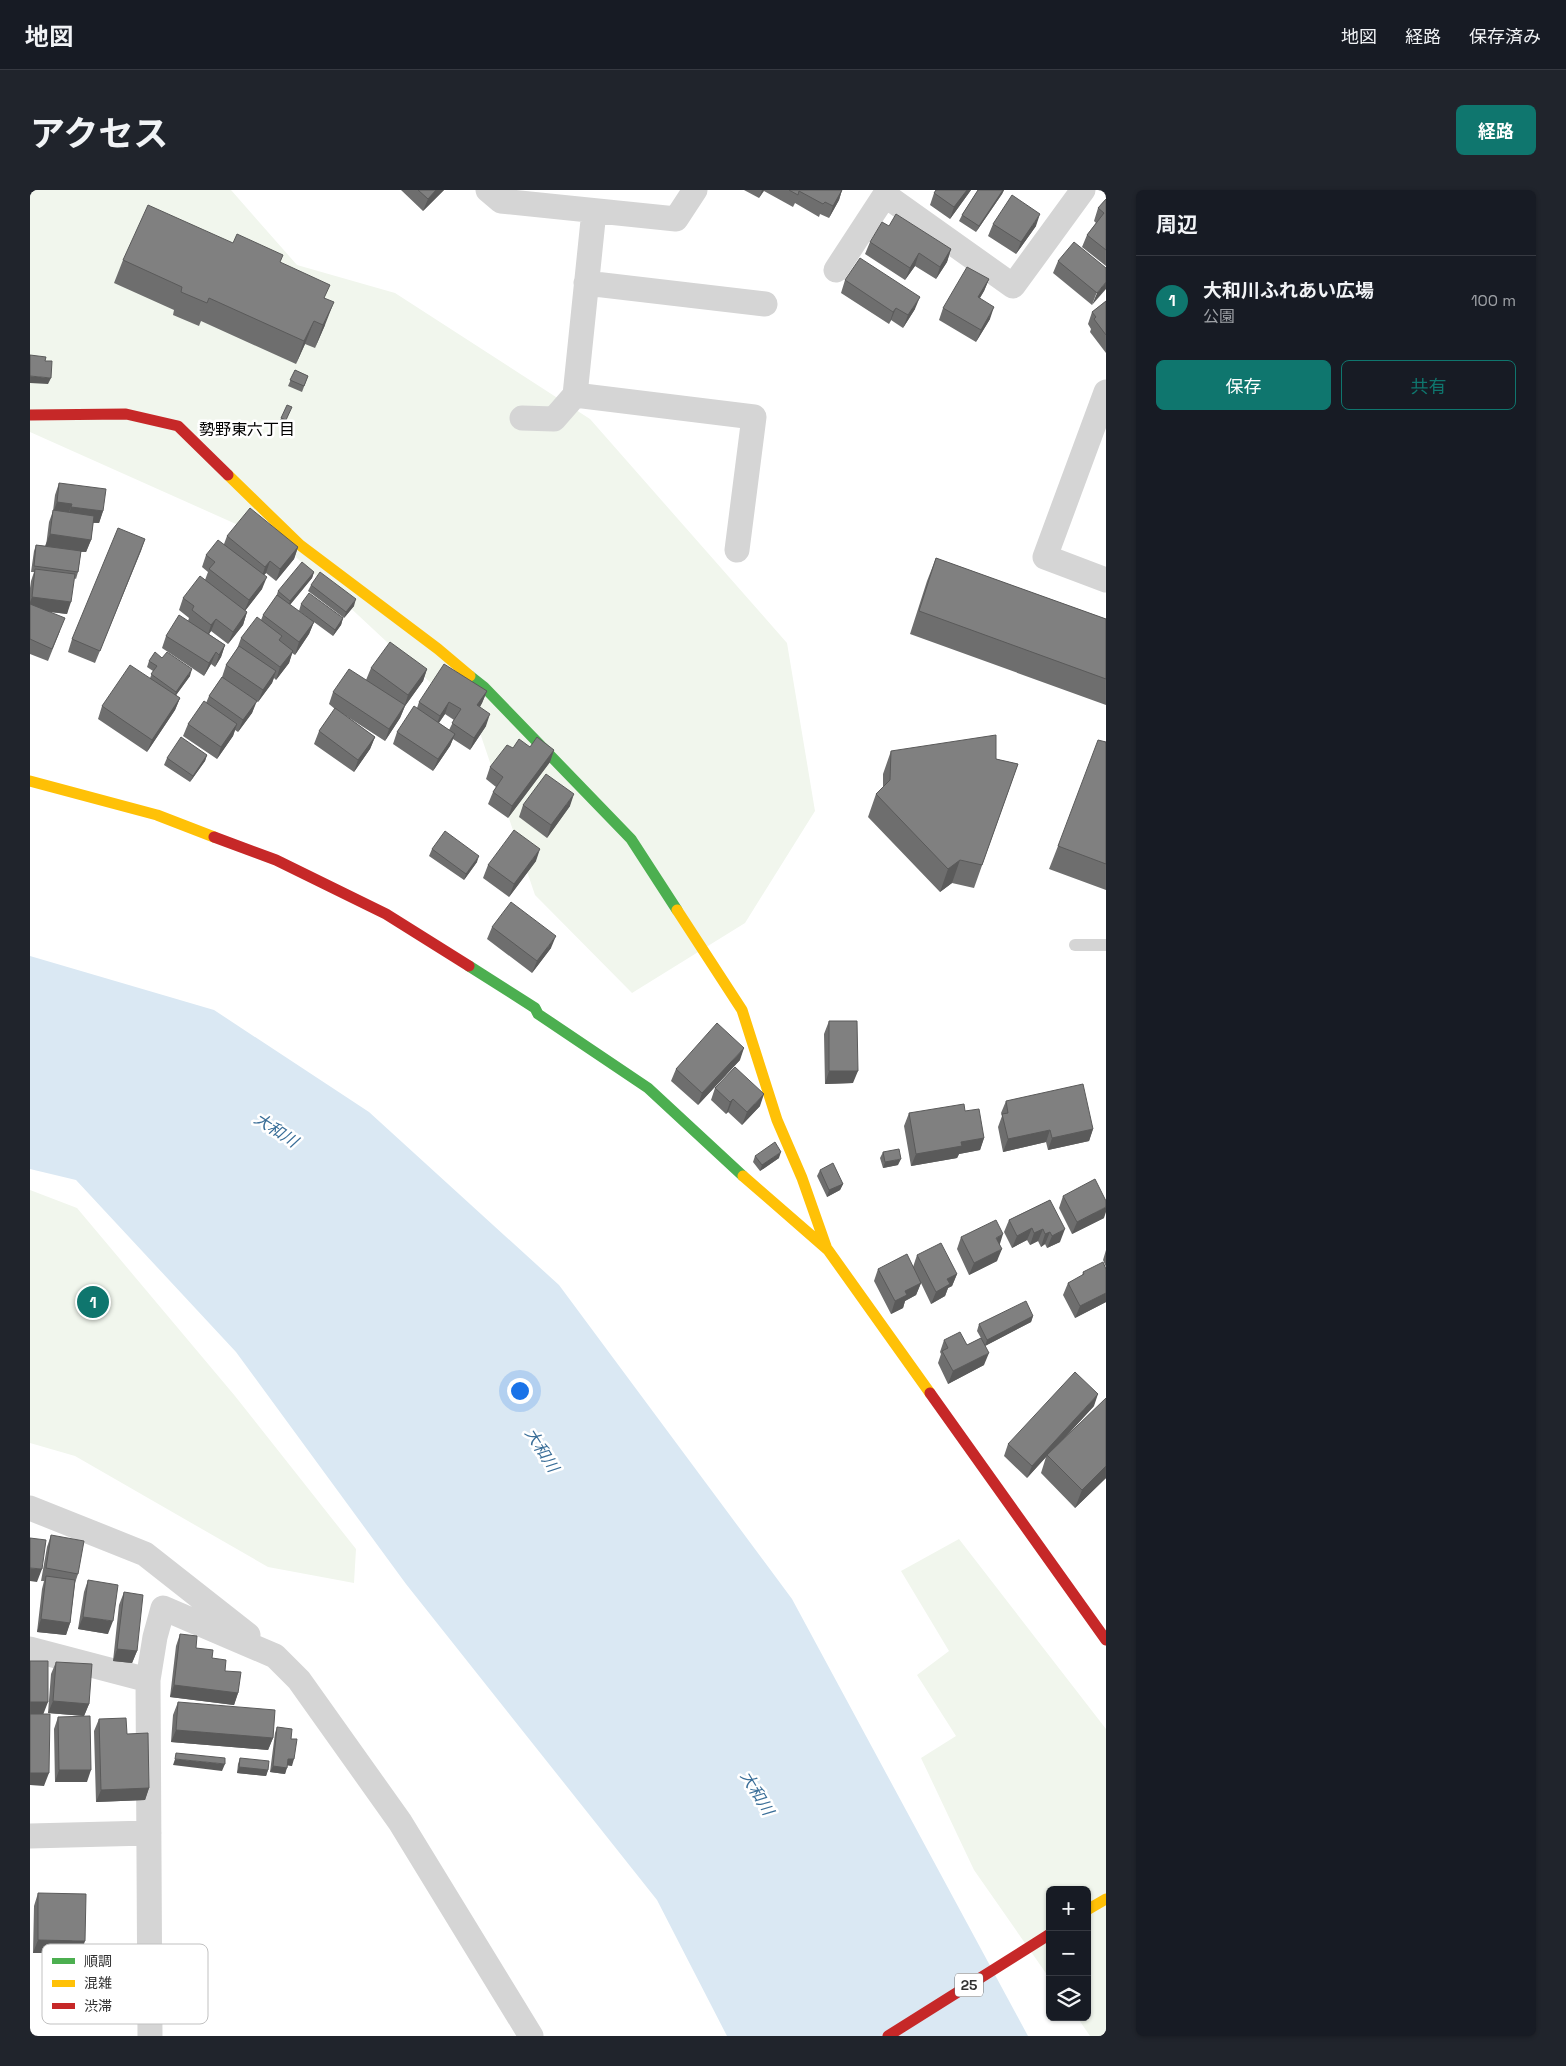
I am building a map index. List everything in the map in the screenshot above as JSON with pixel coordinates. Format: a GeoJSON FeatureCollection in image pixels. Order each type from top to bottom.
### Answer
{"type":"FeatureCollection","features":[{"type":"Feature","properties":{"kind":"main road"},"geometry":{"type":"LineString","coordinates":[[30,415],[126,414],[178,426],[300,545],[438,649],[484,687],[631,839],[742,1010],[777,1120],[802,1178],[828,1250]]}},
{"type":"Feature","properties":{"kind":"main road"},"geometry":{"type":"LineString","coordinates":[[30,781],[157,815],[276,860],[386,914],[535,1008],[538,1014],[648,1088],[828,1250],[1106,1640]]}},
{"type":"Feature","properties":{"kind":"main road"},"geometry":{"type":"LineString","coordinates":[[1091,1908],[1106,1899]]}},
{"type":"Feature","properties":{"kind":"main road","name":"25"},"geometry":{"type":"LineString","coordinates":[[888,2036],[1046,1937]]}},
{"type":"Feature","properties":{"kind":"street"},"geometry":{"type":"LineString","coordinates":[[490,191],[501,201],[676,219],[695,190]]}},
{"type":"Feature","properties":{"kind":"street"},"geometry":{"type":"LineString","coordinates":[[836,270],[887,192],[1013,286],[1083,190]]}},
{"type":"Feature","properties":{"kind":"street"},"geometry":{"type":"LineString","coordinates":[[522,418],[554,419],[576,395],[594,211]]}},
{"type":"Feature","properties":{"kind":"street"},"geometry":{"type":"LineString","coordinates":[[586,283],[765,304]]}},
{"type":"Feature","properties":{"kind":"street"},"geometry":{"type":"LineString","coordinates":[[1106,392],[1045,557],[1106,580]]}},
{"type":"Feature","properties":{"kind":"street"},"geometry":{"type":"LineString","coordinates":[[576,395],[754,417],[737,550]]}},
{"type":"Feature","properties":{"kind":"street"},"geometry":{"type":"LineString","coordinates":[[30,1508],[145,1554],[275,1656],[299,1680],[400,1822],[531,2036]]}},
{"type":"Feature","properties":{"kind":"street"},"geometry":{"type":"LineString","coordinates":[[150,1944],[148,1680],[155,1637],[163,1608],[275,1656]]}},
{"type":"Feature","properties":{"kind":"street"},"geometry":{"type":"LineString","coordinates":[[30,1649],[148,1680]]}},
{"type":"Feature","properties":{"kind":"street"},"geometry":{"type":"LineString","coordinates":[[30,1836],[149,1833]]}},
{"type":"Feature","properties":{"kind":"lane"},"geometry":{"type":"LineString","coordinates":[[1076,945],[1106,945]]}},
{"type":"Feature","properties":{"kind":"shaded area"},"geometry":{"type":"Polygon","coordinates":[[[30,190],[231,190],[297,265],[395,293],[590,419],[787,643],[815,811],[745,923],[632,993],[535,895],[478,727],[283,545],[30,432],[30,190]]]}},
{"type":"Feature","properties":{"kind":"shaded area"},"geometry":{"type":"Polygon","coordinates":[[[30,1190],[77,1208],[235,1396],[356,1549],[354,1583],[268,1567],[75,1456],[30,1443],[30,1190]]]}},
{"type":"Feature","properties":{"kind":"shaded area"},"geometry":{"type":"Polygon","coordinates":[[[959,1539],[1106,1729],[1106,2036],[1090,2036],[1080,2021],[1091,2021],[1091,1886],[1046,1886],[1046,1973],[974,1870],[921,1758],[956,1736],[917,1675],[949,1651],[901,1571],[959,1539]]]}},
{"type":"Feature","properties":{"kind":"water","name":"大和川"},"geometry":{"type":"Polygon","coordinates":[[[30,956],[214,1010],[369,1112],[559,1285],[792,1599],[1028,2036],[727,2036],[657,1900],[406,1584],[236,1352],[76,1180],[30,1169],[30,956]]]}},
{"type":"Feature","properties":{"kind":"building"},"geometry":{"type":"Polygon","coordinates":[[[418,190],[436,190],[428,199],[418,190]]]}},
{"type":"Feature","properties":{"kind":"building"},"geometry":{"type":"Polygon","coordinates":[[[789,190],[842,190],[833,206],[825,202],[823,204],[799,191],[798,195],[789,190]]]}},
{"type":"Feature","properties":{"kind":"building"},"geometry":{"type":"Polygon","coordinates":[[[936,190],[967,190],[954,207],[934,193],[936,190]]]}},
{"type":"Feature","properties":{"kind":"building"},"geometry":{"type":"Polygon","coordinates":[[[978,190],[1003,190],[979,226],[962,215],[978,190]]]}},
{"type":"Feature","properties":{"kind":"building"},"geometry":{"type":"Polygon","coordinates":[[[1012,195],[1040,214],[1021,242],[993,224],[1012,195]]]}},
{"type":"Feature","properties":{"kind":"building"},"geometry":{"type":"Polygon","coordinates":[[[1106,199],[1106,250],[1087,235],[1104,213],[1098,208],[1106,199]]]}},
{"type":"Feature","properties":{"kind":"building"},"geometry":{"type":"Polygon","coordinates":[[[148,205],[233,243],[237,234],[283,255],[280,262],[330,285],[324,298],[334,302],[323,325],[314,321],[304,341],[209,298],[207,303],[181,292],[182,287],[123,260],[148,205]]]}},
{"type":"Feature","properties":{"kind":"building"},"geometry":{"type":"Polygon","coordinates":[[[896,214],[951,249],[940,267],[919,253],[910,268],[870,242],[882,222],[889,226],[896,214]]]}},
{"type":"Feature","properties":{"kind":"building"},"geometry":{"type":"Polygon","coordinates":[[[1074,242],[1106,268],[1106,282],[1097,293],[1058,261],[1074,242]]]}},
{"type":"Feature","properties":{"kind":"building"},"geometry":{"type":"Polygon","coordinates":[[[860,258],[920,297],[908,315],[896,308],[893,312],[845,280],[860,258]]]}},
{"type":"Feature","properties":{"kind":"building"},"geometry":{"type":"Polygon","coordinates":[[[967,267],[989,279],[978,297],[994,307],[981,330],[943,308],[967,267]]]}},
{"type":"Feature","properties":{"kind":"building"},"geometry":{"type":"Polygon","coordinates":[[[1106,301],[1106,335],[1094,319],[1096,317],[1092,312],[1106,301]]]}},
{"type":"Feature","properties":{"kind":"building"},"geometry":{"type":"Polygon","coordinates":[[[30,355],[46,357],[45,361],[52,361],[51,378],[30,376],[30,355]]]}},
{"type":"Feature","properties":{"kind":"building"},"geometry":{"type":"Polygon","coordinates":[[[295,370],[308,376],[304,386],[290,380],[295,370]]]}},
{"type":"Feature","properties":{"kind":"building"},"geometry":{"type":"Polygon","coordinates":[[[287,405],[292,407],[286,420],[281,418],[287,405]]]}},
{"type":"Feature","properties":{"kind":"building"},"geometry":{"type":"Polygon","coordinates":[[[59,483],[106,489],[103,511],[71,507],[72,504],[57,502],[59,483]]]}},
{"type":"Feature","properties":{"kind":"building"},"geometry":{"type":"Polygon","coordinates":[[[250,508],[298,547],[280,569],[270,561],[265,567],[227,536],[250,508]]]}},
{"type":"Feature","properties":{"kind":"building"},"geometry":{"type":"Polygon","coordinates":[[[53,510],[94,516],[91,540],[50,534],[53,510]]]}},
{"type":"Feature","properties":{"kind":"building"},"geometry":{"type":"Polygon","coordinates":[[[118,528],[145,539],[100,651],[72,639],[118,528]]]}},
{"type":"Feature","properties":{"kind":"building"},"geometry":{"type":"Polygon","coordinates":[[[218,540],[267,577],[249,600],[209,569],[215,562],[206,555],[218,540]]]}},
{"type":"Feature","properties":{"kind":"building"},"geometry":{"type":"Polygon","coordinates":[[[36,545],[81,551],[78,572],[34,566],[36,545]]]}},
{"type":"Feature","properties":{"kind":"building"},"geometry":{"type":"Polygon","coordinates":[[[936,558],[1106,619],[1106,679],[919,611],[936,558]]]}},
{"type":"Feature","properties":{"kind":"building"},"geometry":{"type":"Polygon","coordinates":[[[302,562],[314,572],[290,601],[278,591],[302,562]]]}},
{"type":"Feature","properties":{"kind":"building"},"geometry":{"type":"Polygon","coordinates":[[[35,569],[75,574],[71,602],[32,597],[35,569]]]}},
{"type":"Feature","properties":{"kind":"building"},"geometry":{"type":"Polygon","coordinates":[[[320,572],[356,599],[346,612],[311,585],[320,572]]]}},
{"type":"Feature","properties":{"kind":"building"},"geometry":{"type":"Polygon","coordinates":[[[200,576],[247,612],[233,632],[216,619],[211,625],[192,610],[194,606],[183,598],[200,576]]]}},
{"type":"Feature","properties":{"kind":"building"},"geometry":{"type":"Polygon","coordinates":[[[309,593],[343,618],[335,630],[301,604],[309,593]]]}},
{"type":"Feature","properties":{"kind":"building"},"geometry":{"type":"Polygon","coordinates":[[[277,595],[314,622],[299,642],[263,615],[277,595]]]}},
{"type":"Feature","properties":{"kind":"building"},"geometry":{"type":"Polygon","coordinates":[[[30,604],[65,618],[52,649],[30,639],[30,604]]]}},
{"type":"Feature","properties":{"kind":"building"},"geometry":{"type":"Polygon","coordinates":[[[179,615],[225,645],[219,655],[216,652],[209,663],[166,636],[179,615]]]}},
{"type":"Feature","properties":{"kind":"building"},"geometry":{"type":"Polygon","coordinates":[[[257,617],[282,636],[279,640],[293,651],[280,667],[241,638],[257,617]]]}},
{"type":"Feature","properties":{"kind":"building"},"geometry":{"type":"Polygon","coordinates":[[[390,642],[427,669],[408,695],[371,668],[390,642]]]}},
{"type":"Feature","properties":{"kind":"building"},"geometry":{"type":"Polygon","coordinates":[[[239,646],[276,671],[263,690],[226,665],[239,646]]]}},
{"type":"Feature","properties":{"kind":"building"},"geometry":{"type":"Polygon","coordinates":[[[155,652],[162,658],[167,652],[192,669],[176,692],[151,674],[157,666],[149,661],[155,652]]]}},
{"type":"Feature","properties":{"kind":"building"},"geometry":{"type":"Polygon","coordinates":[[[444,664],[487,691],[477,705],[490,714],[474,738],[452,723],[461,709],[449,702],[440,716],[419,702],[444,664]]]}},
{"type":"Feature","properties":{"kind":"building"},"geometry":{"type":"Polygon","coordinates":[[[130,665],[180,698],[152,740],[102,706],[130,665]]]}},
{"type":"Feature","properties":{"kind":"building"},"geometry":{"type":"Polygon","coordinates":[[[349,669],[405,705],[389,729],[333,692],[349,669]]]}},
{"type":"Feature","properties":{"kind":"building"},"geometry":{"type":"Polygon","coordinates":[[[222,677],[257,701],[243,720],[209,696],[222,677]]]}},
{"type":"Feature","properties":{"kind":"building"},"geometry":{"type":"Polygon","coordinates":[[[204,701],[237,724],[221,747],[188,724],[204,701]]]}},
{"type":"Feature","properties":{"kind":"building"},"geometry":{"type":"Polygon","coordinates":[[[414,706],[455,734],[438,759],[397,732],[414,706]]]}},
{"type":"Feature","properties":{"kind":"building"},"geometry":{"type":"Polygon","coordinates":[[[335,708],[375,737],[358,760],[319,731],[335,708]]]}},
{"type":"Feature","properties":{"kind":"building"},"geometry":{"type":"Polygon","coordinates":[[[996,735],[996,759],[1018,764],[982,865],[960,860],[948,869],[876,794],[890,780],[891,751],[996,735]]]}},
{"type":"Feature","properties":{"kind":"building"},"geometry":{"type":"Polygon","coordinates":[[[181,737],[207,755],[193,776],[167,758],[181,737]]]}},
{"type":"Feature","properties":{"kind":"building"},"geometry":{"type":"Polygon","coordinates":[[[537,737],[554,750],[512,806],[493,792],[503,777],[490,767],[507,745],[513,748],[519,739],[530,747],[537,737]]]}},
{"type":"Feature","properties":{"kind":"building"},"geometry":{"type":"Polygon","coordinates":[[[1098,740],[1106,742],[1106,864],[1058,846],[1098,740]]]}},
{"type":"Feature","properties":{"kind":"building"},"geometry":{"type":"Polygon","coordinates":[[[546,774],[574,794],[551,825],[523,805],[546,774]]]}},
{"type":"Feature","properties":{"kind":"building"},"geometry":{"type":"Polygon","coordinates":[[[514,830],[540,849],[514,884],[488,865],[514,830]]]}},
{"type":"Feature","properties":{"kind":"building"},"geometry":{"type":"Polygon","coordinates":[[[445,831],[479,856],[466,874],[432,849],[445,831]]]}},
{"type":"Feature","properties":{"kind":"building"},"geometry":{"type":"Polygon","coordinates":[[[511,902],[556,936],[537,961],[492,927],[511,902]]]}},
{"type":"Feature","properties":{"kind":"building"},"geometry":{"type":"Polygon","coordinates":[[[829,1021],[857,1021],[858,1071],[829,1071],[829,1021]]]}},
{"type":"Feature","properties":{"kind":"building"},"geometry":{"type":"Polygon","coordinates":[[[717,1023],[744,1048],[702,1093],[676,1069],[717,1023]]]}},
{"type":"Feature","properties":{"kind":"building"},"geometry":{"type":"Polygon","coordinates":[[[735,1067],[764,1094],[747,1112],[733,1099],[730,1102],[715,1088],[735,1067]]]}},
{"type":"Feature","properties":{"kind":"building"},"geometry":{"type":"Polygon","coordinates":[[[1083,1084],[1093,1129],[1052,1138],[1050,1130],[1008,1139],[1002,1114],[1008,1113],[1006,1101],[1083,1084]]]}},
{"type":"Feature","properties":{"kind":"building"},"geometry":{"type":"Polygon","coordinates":[[[964,1104],[965,1111],[979,1109],[984,1138],[961,1142],[962,1146],[916,1154],[909,1113],[964,1104]]]}},
{"type":"Feature","properties":{"kind":"building"},"geometry":{"type":"Polygon","coordinates":[[[775,1142],[781,1152],[762,1165],[755,1156],[775,1142]]]}},
{"type":"Feature","properties":{"kind":"building"},"geometry":{"type":"Polygon","coordinates":[[[899,1149],[901,1159],[885,1162],[883,1152],[899,1149]]]}},
{"type":"Feature","properties":{"kind":"building"},"geometry":{"type":"Polygon","coordinates":[[[833,1163],[843,1184],[829,1190],[820,1170],[833,1163]]]}},
{"type":"Feature","properties":{"kind":"building"},"geometry":{"type":"Polygon","coordinates":[[[1095,1179],[1106,1201],[1106,1207],[1077,1222],[1063,1196],[1095,1179]]]}},
{"type":"Feature","properties":{"kind":"building"},"geometry":{"type":"Polygon","coordinates":[[[1050,1200],[1065,1229],[1052,1236],[1050,1232],[1045,1234],[1043,1229],[1034,1233],[1032,1228],[1017,1236],[1009,1220],[1050,1200]]]}},
{"type":"Feature","properties":{"kind":"building"},"geometry":{"type":"Polygon","coordinates":[[[996,1220],[1003,1234],[996,1238],[1002,1249],[974,1263],[961,1237],[996,1220]]]}},
{"type":"Feature","properties":{"kind":"building"},"geometry":{"type":"Polygon","coordinates":[[[941,1243],[957,1274],[947,1279],[950,1284],[936,1292],[917,1255],[941,1243]]]}},
{"type":"Feature","properties":{"kind":"building"},"geometry":{"type":"Polygon","coordinates":[[[907,1254],[921,1283],[905,1291],[907,1295],[895,1301],[878,1269],[907,1254]]]}},
{"type":"Feature","properties":{"kind":"building"},"geometry":{"type":"Polygon","coordinates":[[[1103,1262],[1106,1269],[1106,1293],[1080,1306],[1068,1283],[1084,1274],[1083,1272],[1103,1262]]]}},
{"type":"Feature","properties":{"kind":"building"},"geometry":{"type":"Polygon","coordinates":[[[1026,1301],[1033,1316],[987,1340],[979,1324],[1026,1301]]]}},
{"type":"Feature","properties":{"kind":"building"},"geometry":{"type":"Polygon","coordinates":[[[960,1332],[967,1345],[981,1338],[989,1353],[953,1371],[942,1351],[948,1348],[944,1340],[960,1332]]]}},
{"type":"Feature","properties":{"kind":"building"},"geometry":{"type":"Polygon","coordinates":[[[1075,1372],[1098,1394],[1032,1466],[1008,1444],[1075,1372]]]}},
{"type":"Feature","properties":{"kind":"building"},"geometry":{"type":"Polygon","coordinates":[[[1106,1398],[1106,1466],[1082,1490],[1047,1455],[1106,1398]]]}},
{"type":"Feature","properties":{"kind":"building"},"geometry":{"type":"Polygon","coordinates":[[[51,1535],[84,1541],[78,1574],[46,1568],[51,1535]]]}},
{"type":"Feature","properties":{"kind":"building"},"geometry":{"type":"Polygon","coordinates":[[[30,1538],[46,1540],[42,1569],[30,1568],[30,1538]]]}},
{"type":"Feature","properties":{"kind":"building"},"geometry":{"type":"Polygon","coordinates":[[[46,1576],[75,1580],[70,1623],[41,1619],[46,1576]]]}},
{"type":"Feature","properties":{"kind":"building"},"geometry":{"type":"Polygon","coordinates":[[[88,1580],[118,1585],[113,1621],[83,1617],[88,1580]]]}},
{"type":"Feature","properties":{"kind":"building"},"geometry":{"type":"Polygon","coordinates":[[[124,1592],[143,1595],[137,1651],[117,1649],[124,1592]]]}},
{"type":"Feature","properties":{"kind":"building"},"geometry":{"type":"Polygon","coordinates":[[[180,1634],[197,1636],[196,1648],[213,1650],[212,1658],[226,1660],[225,1671],[241,1672],[238,1693],[174,1685],[180,1634]]]}},
{"type":"Feature","properties":{"kind":"building"},"geometry":{"type":"Polygon","coordinates":[[[30,1661],[48,1661],[48,1702],[30,1702],[30,1661]]]}},
{"type":"Feature","properties":{"kind":"building"},"geometry":{"type":"Polygon","coordinates":[[[56,1662],[92,1664],[89,1704],[53,1701],[56,1662]]]}},
{"type":"Feature","properties":{"kind":"building"},"geometry":{"type":"Polygon","coordinates":[[[178,1702],[275,1710],[273,1738],[176,1730],[178,1702]]]}},
{"type":"Feature","properties":{"kind":"building"},"geometry":{"type":"Polygon","coordinates":[[[30,1714],[50,1714],[49,1773],[30,1773],[30,1714]]]}},
{"type":"Feature","properties":{"kind":"building"},"geometry":{"type":"Polygon","coordinates":[[[90,1716],[91,1770],[59,1770],[58,1717],[90,1716]]]}},
{"type":"Feature","properties":{"kind":"building"},"geometry":{"type":"Polygon","coordinates":[[[126,1718],[127,1734],[148,1733],[149,1788],[101,1790],[99,1719],[126,1718]]]}},
{"type":"Feature","properties":{"kind":"building"},"geometry":{"type":"Polygon","coordinates":[[[277,1727],[292,1729],[291,1739],[297,1739],[294,1759],[288,1759],[287,1768],[273,1766],[277,1727]]]}},
{"type":"Feature","properties":{"kind":"building"},"geometry":{"type":"Polygon","coordinates":[[[176,1753],[225,1758],[225,1764],[175,1759],[176,1753]]]}},
{"type":"Feature","properties":{"kind":"building"},"geometry":{"type":"Polygon","coordinates":[[[240,1758],[269,1761],[268,1770],[239,1767],[240,1758]]]}},
{"type":"Feature","properties":{"kind":"building"},"geometry":{"type":"Polygon","coordinates":[[[38,1893],[86,1894],[85,1941],[38,1940],[38,1893]]]}},
{"type":"Feature","properties":{"kind":"traffic: fast"},"geometry":{"type":"LineString","coordinates":[[470,676],[484,687],[631,839],[677,910]]}},
{"type":"Feature","properties":{"kind":"traffic: fast"},"geometry":{"type":"LineString","coordinates":[[469,966],[535,1008],[538,1014],[648,1088],[743,1176]]}},
{"type":"Feature","properties":{"kind":"traffic: slow"},"geometry":{"type":"LineString","coordinates":[[228,475],[300,545],[438,649],[470,676]]}},
{"type":"Feature","properties":{"kind":"traffic: slow"},"geometry":{"type":"LineString","coordinates":[[30,781],[157,815],[214,837]]}},
{"type":"Feature","properties":{"kind":"traffic: slow"},"geometry":{"type":"LineString","coordinates":[[677,910],[742,1010],[777,1120],[802,1178],[827,1249]]}},
{"type":"Feature","properties":{"kind":"traffic: slow"},"geometry":{"type":"LineString","coordinates":[[743,1176],[828,1250],[930,1393]]}},
{"type":"Feature","properties":{"kind":"traffic: slow"},"geometry":{"type":"LineString","coordinates":[[1091,1908],[1106,1899]]}},
{"type":"Feature","properties":{"kind":"traffic: jam"},"geometry":{"type":"LineString","coordinates":[[30,415],[126,414],[178,426],[228,475]]}},
{"type":"Feature","properties":{"kind":"traffic: jam"},"geometry":{"type":"LineString","coordinates":[[214,837],[276,860],[386,914],[469,966]]}},
{"type":"Feature","properties":{"kind":"traffic: jam"},"geometry":{"type":"LineString","coordinates":[[930,1393],[1106,1640]]}},
{"type":"Feature","properties":{"kind":"traffic: jam"},"geometry":{"type":"LineString","coordinates":[[888,2036],[1046,1937]]}},
{"type":"Feature","properties":{"kind":"place","name":"大和川ふれあい広場"},"geometry":{"type":"Point","coordinates":[93,1302]}},
{"type":"Feature","properties":{"kind":"district","name":"勢野東六丁目"},"geometry":{"type":"Point","coordinates":[247,429]}}]}
